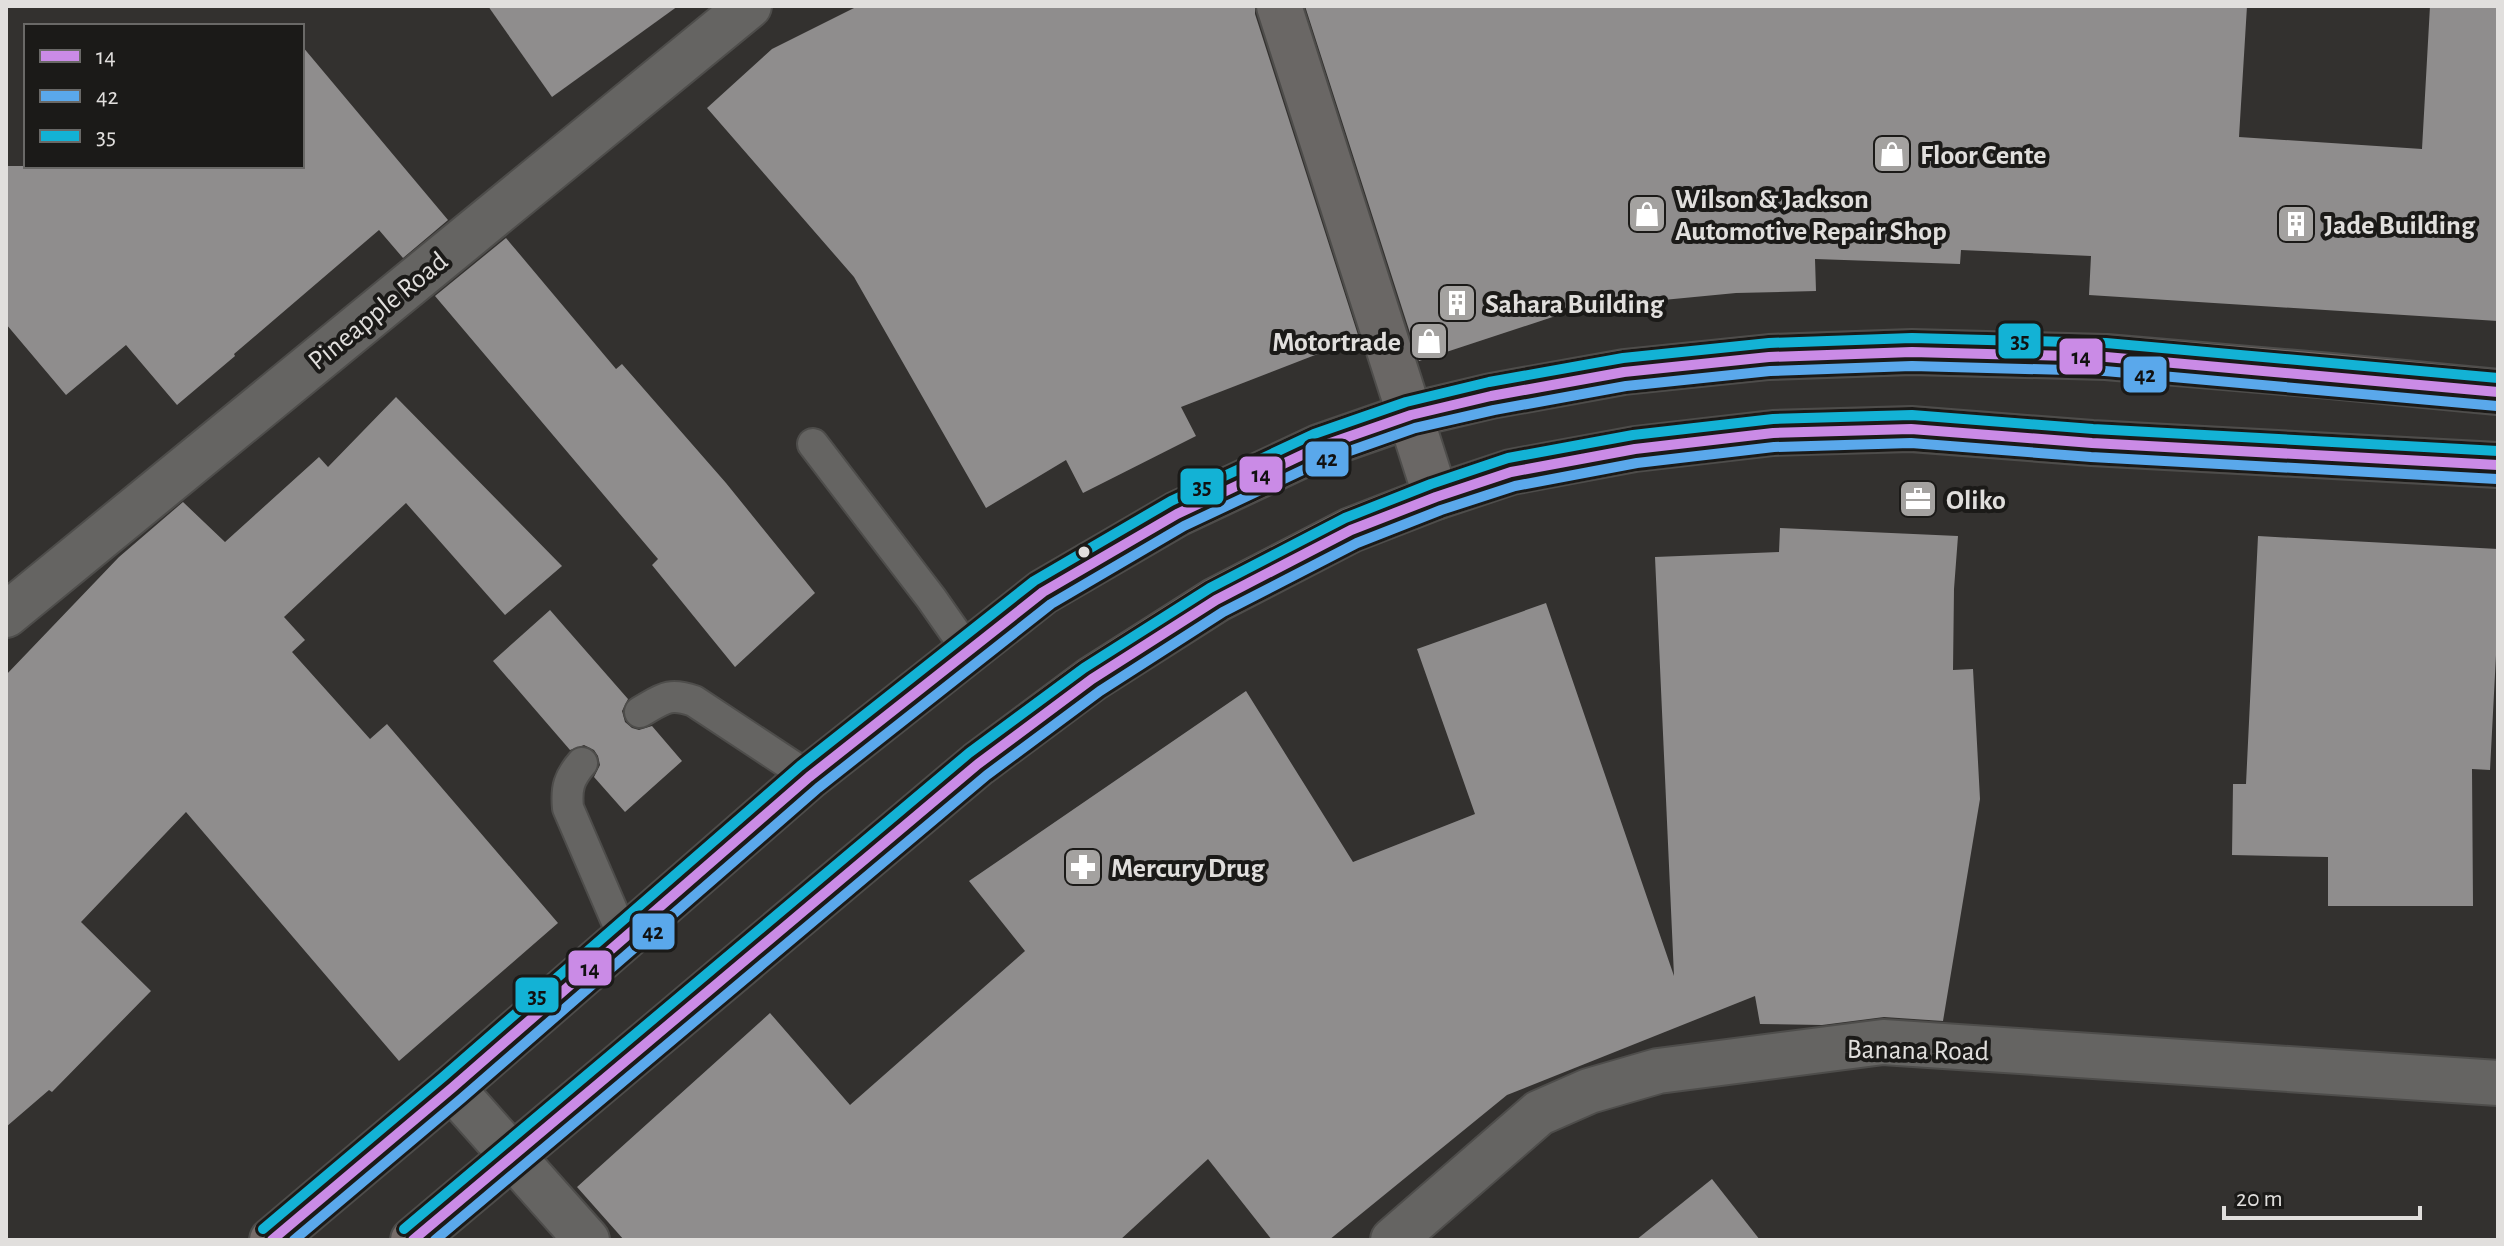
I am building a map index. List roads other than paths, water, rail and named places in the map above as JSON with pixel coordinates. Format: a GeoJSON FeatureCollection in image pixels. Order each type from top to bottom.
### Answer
{"type":"FeatureCollection","features":[{"type":"Feature","properties":{"kind":"highway"},"geometry":{"type":"LineString","coordinates":[[272,1240],[452,1088],[809,777],[1043,592],[1177,514],[1319,447],[1411,415],[1491,396],[1624,372],[1769,357],[1912,352],[2106,357],[2498,392]]}},
{"type":"Feature","properties":{"kind":"highway"},"geometry":{"type":"LineString","coordinates":[[413,1240],[966,774],[1092,679],[1216,600],[1351,530],[1436,497],[1511,472],[1635,449],[1773,433],[1911,429],[2092,443],[2498,465]]}},
{"type":"Feature","properties":{"kind":"main road"},"geometry":{"type":"LineString","coordinates":[[1279,6],[1436,497]]}},
{"type":"Feature","properties":{"kind":"street","name":"Pineapple Road"},"geometry":{"type":"LineString","coordinates":[[6,615],[749,6]]}},
{"type":"Feature","properties":{"kind":"street","name":"Banana Road"},"geometry":{"type":"LineString","coordinates":[[1393,1240],[1539,1113],[1589,1091],[1658,1071],[1883,1042],[2498,1083]]}},
{"type":"Feature","properties":{"kind":"street"},"geometry":{"type":"LineString","coordinates":[[452,1088],[587,1240]]}},
{"type":"Feature","properties":{"kind":"lane"},"geometry":{"type":"LineString","coordinates":[[813,444],[968,651]]}},
{"type":"Feature","properties":{"kind":"lane"},"geometry":{"type":"LineString","coordinates":[[640,712],[669,695],[694,701],[809,777]]}},
{"type":"Feature","properties":{"kind":"lane"},"geometry":{"type":"LineString","coordinates":[[582,763],[571,777],[567,792],[568,808],[624,938]]}},
{"type":"Feature","properties":{"kind":"place","name":"Floor Cente"},"geometry":{"type":"Point","coordinates":[1892,154]}},
{"type":"Feature","properties":{"kind":"place","name":"Wilson & Jackson Automotive Repair Shop"},"geometry":{"type":"Point","coordinates":[1647,214]}},
{"type":"Feature","properties":{"kind":"place","name":"Jade Building"},"geometry":{"type":"Point","coordinates":[2296,224]}},
{"type":"Feature","properties":{"kind":"place","name":"Sahara Building"},"geometry":{"type":"Point","coordinates":[1457,303]}},
{"type":"Feature","properties":{"kind":"place","name":"Motortrade"},"geometry":{"type":"Point","coordinates":[1429,341]}},
{"type":"Feature","properties":{"kind":"place","name":"Oliko"},"geometry":{"type":"Point","coordinates":[1918,499]}},
{"type":"Feature","properties":{"kind":"place","name":"Mercury Drug"},"geometry":{"type":"Point","coordinates":[1083,867]}}]}
